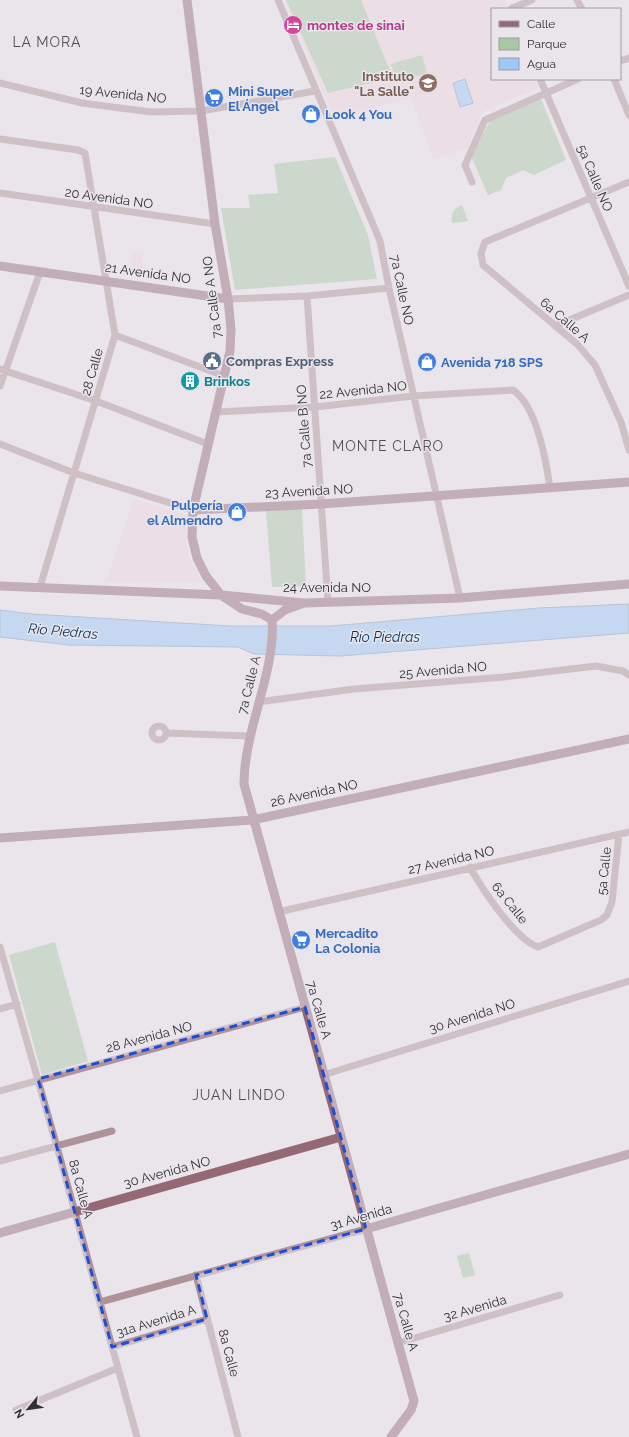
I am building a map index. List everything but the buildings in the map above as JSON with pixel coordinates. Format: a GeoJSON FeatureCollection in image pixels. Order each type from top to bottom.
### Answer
{"type":"FeatureCollection","features":[{"type":"Feature","properties":{"kind":"street","name":"7a Calle A NO"},"geometry":{"type":"LineString","coordinates":[[187,0],[231,329],[230,351],[193,510],[192,537],[197,558],[206,576],[221,595],[242,609],[262,614],[272,622]]}},
{"type":"Feature","properties":{"kind":"street","name":"7a Calle NO"},"geometry":{"type":"LineString","coordinates":[[278,0],[315,91],[380,241],[388,288],[460,598]]}},
{"type":"Feature","properties":{"kind":"street"},"geometry":{"type":"LineString","coordinates":[[515,8],[532,0]]}},
{"type":"Feature","properties":{"kind":"street","name":"5a Calle NO"},"geometry":{"type":"LineString","coordinates":[[540,80],[590,199],[629,286]]}},
{"type":"Feature","properties":{"kind":"street"},"geometry":{"type":"LineString","coordinates":[[472,182],[465,165],[485,120],[576,80]]}},
{"type":"Feature","properties":{"kind":"street"},"geometry":{"type":"LineString","coordinates":[[614,80],[629,115]]}},
{"type":"Feature","properties":{"kind":"street","name":"19 Avenida NO"},"geometry":{"type":"LineString","coordinates":[[0,83],[82,104],[151,112],[201,111],[315,91]]}},
{"type":"Feature","properties":{"kind":"street","name":"28 Calle"},"geometry":{"type":"LineString","coordinates":[[0,139],[78,150],[85,153],[115,335],[40,587]]}},
{"type":"Feature","properties":{"kind":"street"},"geometry":{"type":"LineString","coordinates":[[590,199],[629,182]]}},
{"type":"Feature","properties":{"kind":"street","name":"20 Avenida NO"},"geometry":{"type":"LineString","coordinates":[[0,193],[95,208],[216,224]]}},
{"type":"Feature","properties":{"kind":"street","name":"6a Calle A"},"geometry":{"type":"LineString","coordinates":[[590,199],[485,242],[481,253],[483,265],[577,344],[595,365],[621,422],[629,450]]}},
{"type":"Feature","properties":{"kind":"street","name":"21 Avenida NO"},"geometry":{"type":"LineString","coordinates":[[0,266],[228,298],[307,296],[388,288]]}},
{"type":"Feature","properties":{"kind":"street"},"geometry":{"type":"LineString","coordinates":[[0,386],[3,370],[40,272]]}},
{"type":"Feature","properties":{"kind":"street"},"geometry":{"type":"LineString","coordinates":[[555,326],[629,295]]}},
{"type":"Feature","properties":{"kind":"street","name":"7a Calle B NO"},"geometry":{"type":"LineString","coordinates":[[307,296],[328,602]]}},
{"type":"Feature","properties":{"kind":"street"},"geometry":{"type":"LineString","coordinates":[[115,335],[224,376]]}},
{"type":"Feature","properties":{"kind":"street"},"geometry":{"type":"LineString","coordinates":[[3,370],[96,401],[208,444]]}},
{"type":"Feature","properties":{"kind":"street","name":"22 Avenida NO"},"geometry":{"type":"LineString","coordinates":[[216,412],[315,407],[413,396],[506,389],[513,390],[524,400],[533,419],[543,449],[550,488]]}},
{"type":"Feature","properties":{"kind":"street","name":"23 Avenida NO"},"geometry":{"type":"LineString","coordinates":[[0,444],[74,473],[193,510],[322,504],[629,482]]}},
{"type":"Feature","properties":{"kind":"street","name":"24 Avenida NO"},"geometry":{"type":"LineString","coordinates":[[0,586],[221,595],[304,603],[460,598],[629,584]]}},
{"type":"Feature","properties":{"kind":"street"},"geometry":{"type":"LineString","coordinates":[[272,622],[285,610],[304,603]]}},
{"type":"Feature","properties":{"kind":"street","name":"7a Calle A"},"geometry":{"type":"LineString","coordinates":[[272,622],[269,658],[249,736],[244,768],[244,784],[252,820],[414,1401],[411,1410],[391,1437]]}},
{"type":"Feature","properties":{"kind":"street","name":"25 Avenida NO"},"geometry":{"type":"LineString","coordinates":[[258,702],[354,689],[504,677],[596,666],[623,671],[629,675]]}},
{"type":"Feature","properties":{"kind":"street"},"geometry":{"type":"LineString","coordinates":[[166,733],[249,736]]}},
{"type":"Feature","properties":{"kind":"street","name":"26 Avenida NO"},"geometry":{"type":"LineString","coordinates":[[0,838],[252,820],[629,738]]}},
{"type":"Feature","properties":{"kind":"street","name":"27 Avenida NO"},"geometry":{"type":"LineString","coordinates":[[278,912],[470,867],[629,832]]}},
{"type":"Feature","properties":{"kind":"street","name":"5a Calle"},"geometry":{"type":"LineString","coordinates":[[538,947],[600,920],[610,909],[619,834]]}},
{"type":"Feature","properties":{"kind":"street","name":"6a Calle"},"geometry":{"type":"LineString","coordinates":[[470,867],[489,899],[530,944],[538,947]]}},
{"type":"Feature","properties":{"kind":"street","name":"8a Calle A"},"geometry":{"type":"LineString","coordinates":[[0,947],[137,1437]]}},
{"type":"Feature","properties":{"kind":"street","name":"30 Avenida NO"},"geometry":{"type":"LineString","coordinates":[[323,1075],[629,981]]}},
{"type":"Feature","properties":{"kind":"street"},"geometry":{"type":"LineString","coordinates":[[0,1008],[17,1004]]}},
{"type":"Feature","properties":{"kind":"street","name":"28 Avenida NO"},"geometry":{"type":"LineString","coordinates":[[0,1091],[38,1079],[305,1007]]}},
{"type":"Feature","properties":{"kind":"street"},"geometry":{"type":"LineString","coordinates":[[0,1161],[57,1147],[112,1131]]}},
{"type":"Feature","properties":{"kind":"street","name":"30 Avenida NO"},"geometry":{"type":"LineString","coordinates":[[0,1233],[340,1137]]}},
{"type":"Feature","properties":{"kind":"street","name":"31 Avenida"},"geometry":{"type":"LineString","coordinates":[[100,1302],[366,1229],[629,1154]]}},
{"type":"Feature","properties":{"kind":"street","name":"8a Calle"},"geometry":{"type":"LineString","coordinates":[[196,1276],[238,1437]]}},
{"type":"Feature","properties":{"kind":"street","name":"32 Avenida"},"geometry":{"type":"LineString","coordinates":[[398,1343],[560,1295]]}},
{"type":"Feature","properties":{"kind":"street","name":"31a Avenida A"},"geometry":{"type":"LineString","coordinates":[[112,1347],[207,1319]]}},
{"type":"Feature","properties":{"kind":"street"},"geometry":{"type":"LineString","coordinates":[[16,1410],[118,1368]]}},
{"type":"Feature","properties":{"kind":"highlighted area"},"geometry":{"type":"Polygon","coordinates":[[[305,1007],[366,1229],[196,1275],[207,1319],[112,1347],[38,1079],[305,1007]]]}},
{"type":"Feature","properties":{"kind":"shaded area","name":"Instituto \"La Salle\""},"geometry":{"type":"Polygon","coordinates":[[[285,0],[505,0],[508,8],[491,8],[491,80],[535,80],[538,88],[482,112],[468,148],[433,159],[411,97],[335,121],[285,0]]]}},
{"type":"Feature","properties":{"kind":"shaded area"},"geometry":{"type":"Polygon","coordinates":[[[132,252],[143,253],[142,264],[146,265],[145,272],[132,272],[132,276],[125,275],[125,268],[131,268],[132,252]]]}},
{"type":"Feature","properties":{"kind":"shaded area"},"geometry":{"type":"Polygon","coordinates":[[[134,499],[187,515],[186,542],[190,558],[202,582],[106,582],[134,499]]]}},
{"type":"Feature","properties":{"kind":"green space"},"geometry":{"type":"Polygon","coordinates":[[[286,0],[361,0],[393,78],[328,93],[286,0]]]}},
{"type":"Feature","properties":{"kind":"green space"},"geometry":{"type":"Polygon","coordinates":[[[422,55],[427,73],[397,82],[391,64],[422,55]]]}},
{"type":"Feature","properties":{"kind":"green space"},"geometry":{"type":"Polygon","coordinates":[[[541,99],[566,160],[534,175],[523,170],[506,178],[501,190],[488,195],[471,156],[490,121],[541,99]]]}},
{"type":"Feature","properties":{"kind":"green space"},"geometry":{"type":"Polygon","coordinates":[[[335,157],[368,235],[377,279],[235,290],[221,208],[250,208],[248,195],[278,193],[274,164],[335,157]]]}},
{"type":"Feature","properties":{"kind":"green space"},"geometry":{"type":"Polygon","coordinates":[[[462,205],[468,221],[452,223],[453,212],[456,208],[462,205]]]}},
{"type":"Feature","properties":{"kind":"green space"},"geometry":{"type":"Polygon","coordinates":[[[302,509],[306,586],[272,587],[266,511],[302,509]]]}},
{"type":"Feature","properties":{"kind":"green space"},"geometry":{"type":"Polygon","coordinates":[[[55,942],[88,1061],[42,1075],[9,955],[55,942]]]}},
{"type":"Feature","properties":{"kind":"green space"},"geometry":{"type":"Polygon","coordinates":[[[469,1253],[475,1275],[463,1278],[457,1256],[469,1253]]]}},
{"type":"Feature","properties":{"kind":"water"},"geometry":{"type":"Polygon","coordinates":[[[465,79],[473,103],[460,107],[453,83],[465,79]]]}},
{"type":"Feature","properties":{"kind":"water","name":"Río Piedras"},"geometry":{"type":"Polygon","coordinates":[[[629,604],[629,633],[340,656],[254,654],[238,647],[69,645],[0,637],[0,610],[32,614],[230,626],[331,626],[539,608],[629,604]]]}},
{"type":"Feature","properties":{"kind":"place","name":"montes de sinai"},"geometry":{"type":"Point","coordinates":[293,25]}},
{"type":"Feature","properties":{"kind":"place","name":"Instituto \"La Salle\""},"geometry":{"type":"Point","coordinates":[428,83]}},
{"type":"Feature","properties":{"kind":"place","name":"Mini Super El Ángel"},"geometry":{"type":"Point","coordinates":[214,98]}},
{"type":"Feature","properties":{"kind":"place","name":"Look 4 You"},"geometry":{"type":"Point","coordinates":[311,114]}},
{"type":"Feature","properties":{"kind":"place","name":"Compras Express"},"geometry":{"type":"Point","coordinates":[212,361]}},
{"type":"Feature","properties":{"kind":"place","name":"Avenida 718 SPS"},"geometry":{"type":"Point","coordinates":[427,362]}},
{"type":"Feature","properties":{"kind":"place","name":"Brinkos"},"geometry":{"type":"Point","coordinates":[190,381]}},
{"type":"Feature","properties":{"kind":"place","name":"Pulpería el Almendro"},"geometry":{"type":"Point","coordinates":[237,512]}},
{"type":"Feature","properties":{"kind":"place","name":"Mercadito La Colonia"},"geometry":{"type":"Point","coordinates":[301,940]}},
{"type":"Feature","properties":{"kind":"district","name":"LA MORA"},"geometry":{"type":"Point","coordinates":[47,42]}},
{"type":"Feature","properties":{"kind":"district","name":"MONTE CLARO"},"geometry":{"type":"Point","coordinates":[388,446]}},
{"type":"Feature","properties":{"kind":"district","name":"JUAN LINDO"},"geometry":{"type":"Point","coordinates":[239,1095]}}]}
